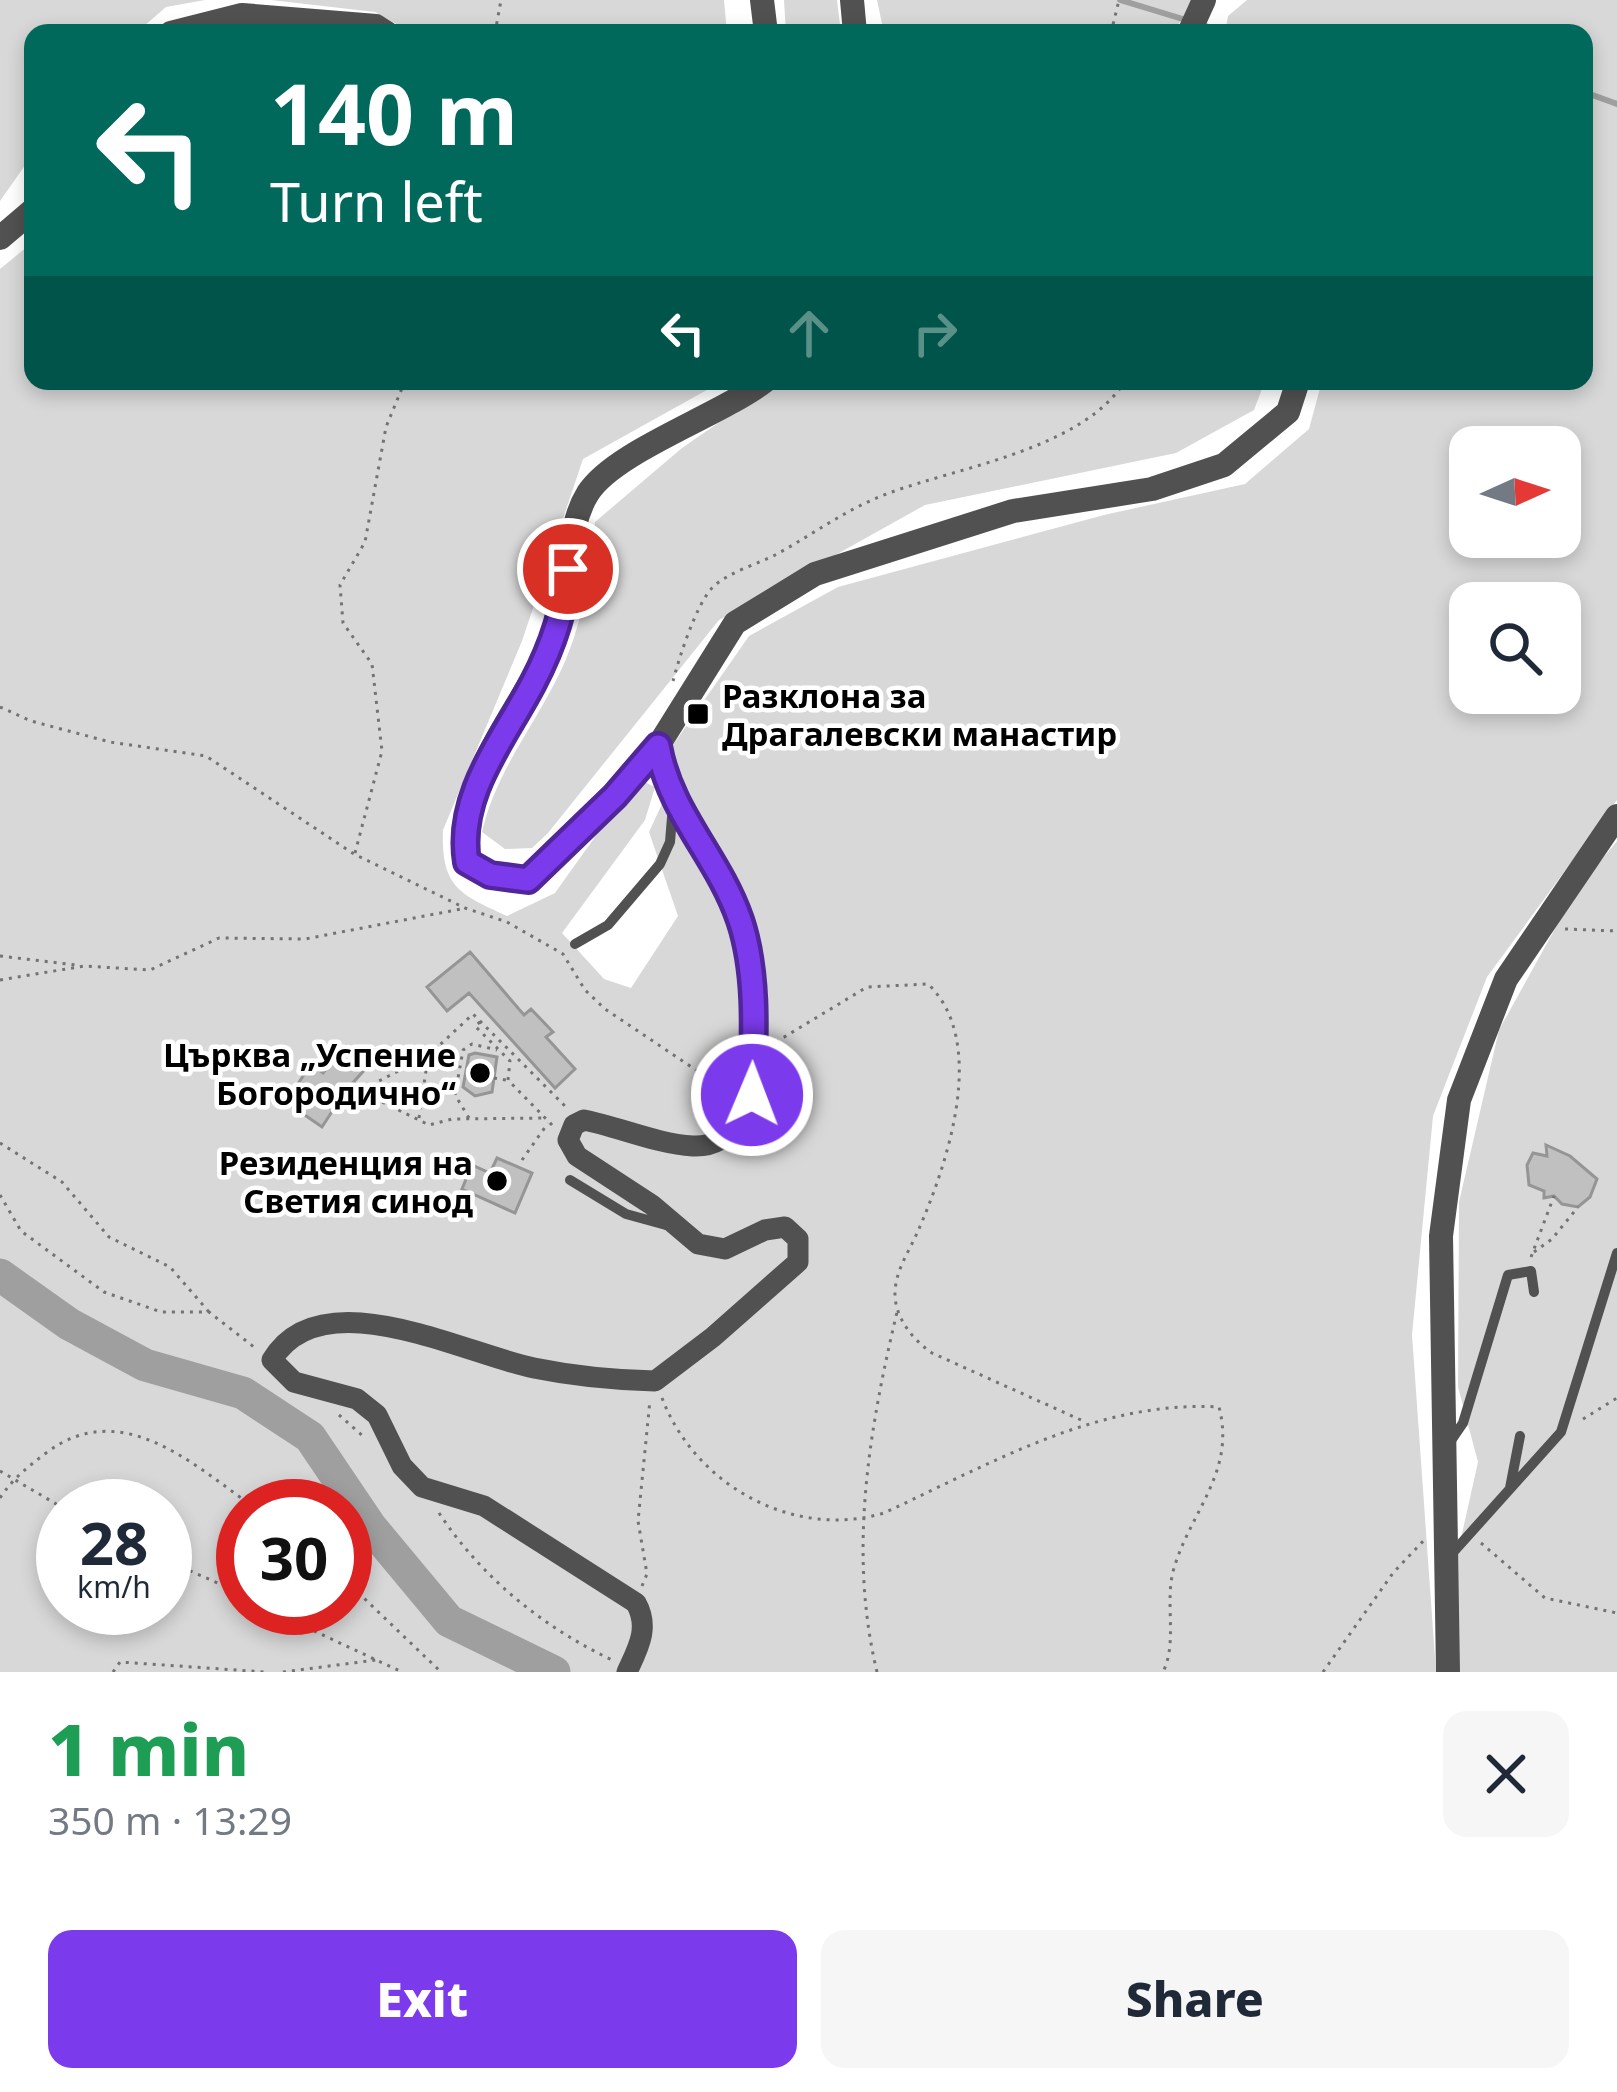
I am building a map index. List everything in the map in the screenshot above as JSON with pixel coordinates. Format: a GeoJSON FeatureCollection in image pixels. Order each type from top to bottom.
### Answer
{"type":"FeatureCollection","features":[{"type":"Feature","properties":{"kind":"street"},"geometry":{"type":"LineString","coordinates":[[206,24],[242,15],[352,24]]}},
{"type":"Feature","properties":{"kind":"street"},"geometry":{"type":"LineString","coordinates":[[0,238],[24,218]]}},
{"type":"Feature","properties":{"kind":"street"},"geometry":{"type":"LineString","coordinates":[[750,390],[679,434],[616,463],[588,493],[572,531],[565,608],[533,683],[488,756],[463,840],[467,862],[490,875],[528,880],[615,796],[658,746],[735,623],[815,574],[1013,511],[1152,489],[1223,465],[1288,412],[1295,390]]}},
{"type":"Feature","properties":{"kind":"street"},"geometry":{"type":"LineString","coordinates":[[628,1670],[644,1635],[643,1616],[636,1603],[500,1515],[422,1486],[402,1466],[377,1414],[357,1399],[294,1382],[272,1360],[281,1344],[306,1330],[383,1323],[536,1369],[655,1381],[798,1262],[798,1239],[785,1227],[765,1230],[725,1249],[698,1244],[652,1205],[577,1156],[574,1131],[694,1146],[714,1142],[742,1121],[752,1095],[749,959],[740,920],[712,861],[673,801],[658,746]]}},
{"type":"Feature","properties":{"kind":"street"},"geometry":{"type":"LineString","coordinates":[[1448,1672],[1441,1236],[1459,1100],[1506,979],[1617,816]]}},
{"type":"Feature","properties":{"kind":"lane"},"geometry":{"type":"LineString","coordinates":[[574,944],[608,925],[660,864],[670,842],[673,801]]}},
{"type":"Feature","properties":{"kind":"lane"},"geometry":{"type":"LineString","coordinates":[[570,1180],[626,1214],[680,1230]]}},
{"type":"Feature","properties":{"kind":"lane"},"geometry":{"type":"LineString","coordinates":[[1443,1560],[1507,1497],[1561,1432],[1617,1253]]}},
{"type":"Feature","properties":{"kind":"lane"},"geometry":{"type":"LineString","coordinates":[[1443,1452],[1463,1423],[1508,1275],[1527,1270],[1534,1292]]}},
{"type":"Feature","properties":{"kind":"lane"},"geometry":{"type":"LineString","coordinates":[[1507,1497],[1520,1436]]}},
{"type":"Feature","properties":{"kind":"path"},"geometry":{"type":"LineString","coordinates":[[355,854],[382,751],[372,664],[343,623],[340,584],[364,542],[386,427],[401,390]]}},
{"type":"Feature","properties":{"kind":"path"},"geometry":{"type":"LineString","coordinates":[[670,689],[679,656],[712,588],[889,493],[1015,454],[1087,417],[1116,390]]}},
{"type":"Feature","properties":{"kind":"path"},"geometry":{"type":"LineString","coordinates":[[0,706],[31,721],[110,742],[206,757],[355,854],[465,908],[507,922],[562,954],[585,990],[605,1009],[732,1094],[742,1121]]}},
{"type":"Feature","properties":{"kind":"path"},"geometry":{"type":"LineString","coordinates":[[0,956],[150,970],[218,938],[305,939],[465,908]]}},
{"type":"Feature","properties":{"kind":"path"},"geometry":{"type":"LineString","coordinates":[[1538,929],[1617,931]]}},
{"type":"Feature","properties":{"kind":"path"},"geometry":{"type":"LineString","coordinates":[[0,980],[84,966]]}},
{"type":"Feature","properties":{"kind":"path"},"geometry":{"type":"LineString","coordinates":[[754,1055],[866,987],[928,984],[942,997],[959,1053],[961,1080],[947,1150],[918,1233],[900,1266],[894,1295],[898,1309],[914,1340],[932,1353],[1085,1422]]}},
{"type":"Feature","properties":{"kind":"path"},"geometry":{"type":"LineString","coordinates":[[368,1095],[379,1081],[429,1055],[473,1014],[574,1131]]}},
{"type":"Feature","properties":{"kind":"path"},"geometry":{"type":"LineString","coordinates":[[482,1019],[475,1026],[510,1061],[508,1080]]}},
{"type":"Feature","properties":{"kind":"path"},"geometry":{"type":"LineString","coordinates":[[470,1118],[455,1095],[463,1050],[472,1044],[499,1050]]}},
{"type":"Feature","properties":{"kind":"path"},"geometry":{"type":"LineString","coordinates":[[419,1120],[429,1055]]}},
{"type":"Feature","properties":{"kind":"path"},"geometry":{"type":"LineString","coordinates":[[494,1078],[508,1080],[547,1120]]}},
{"type":"Feature","properties":{"kind":"path"},"geometry":{"type":"LineString","coordinates":[[326,1084],[348,1099],[368,1095],[438,1126],[470,1118],[547,1120],[574,1131]]}},
{"type":"Feature","properties":{"kind":"path"},"geometry":{"type":"LineString","coordinates":[[522,1160],[547,1120]]}},
{"type":"Feature","properties":{"kind":"path"},"geometry":{"type":"LineString","coordinates":[[0,1143],[62,1182],[109,1237],[170,1267],[208,1312],[272,1360]]}},
{"type":"Feature","properties":{"kind":"path"},"geometry":{"type":"LineString","coordinates":[[0,1195],[21,1231],[104,1292],[161,1312],[208,1312]]}},
{"type":"Feature","properties":{"kind":"path"},"geometry":{"type":"LineString","coordinates":[[1527,1270],[1554,1196]]}},
{"type":"Feature","properties":{"kind":"path"},"geometry":{"type":"LineString","coordinates":[[1532,1253],[1552,1239],[1578,1207]]}},
{"type":"Feature","properties":{"kind":"path"},"geometry":{"type":"LineString","coordinates":[[877,1672],[870,1642],[862,1520],[870,1439],[898,1309]]}},
{"type":"Feature","properties":{"kind":"path"},"geometry":{"type":"LineString","coordinates":[[655,1381],[668,1414],[716,1480],[763,1505],[830,1519],[862,1520],[1085,1422],[1188,1405],[1219,1407],[1225,1429],[1223,1452],[1208,1502],[1173,1570],[1163,1672]]}},
{"type":"Feature","properties":{"kind":"path"},"geometry":{"type":"LineString","coordinates":[[636,1603],[646,1574],[638,1521],[655,1381]]}},
{"type":"Feature","properties":{"kind":"path"},"geometry":{"type":"LineString","coordinates":[[1561,1432],[1617,1398]]}},
{"type":"Feature","properties":{"kind":"path"},"geometry":{"type":"LineString","coordinates":[[327,1403],[369,1441]]}},
{"type":"Feature","properties":{"kind":"path"},"geometry":{"type":"LineString","coordinates":[[0,1498],[13,1478],[71,1434],[131,1431],[184,1456],[216,1480]]}},
{"type":"Feature","properties":{"kind":"path"},"geometry":{"type":"LineString","coordinates":[[0,1471],[36,1492]]}},
{"type":"Feature","properties":{"kind":"path"},"geometry":{"type":"LineString","coordinates":[[422,1486],[460,1544],[517,1600],[569,1639],[628,1670]]}},
{"type":"Feature","properties":{"kind":"path"},"geometry":{"type":"LineString","coordinates":[[1323,1672],[1393,1573],[1443,1519]]}},
{"type":"Feature","properties":{"kind":"path"},"geometry":{"type":"LineString","coordinates":[[1470,1534],[1545,1598],[1617,1613]]}},
{"type":"Feature","properties":{"kind":"path"},"geometry":{"type":"LineString","coordinates":[[372,1606],[441,1672]]}},
{"type":"Feature","properties":{"kind":"path"},"geometry":{"type":"LineString","coordinates":[[323,1635],[402,1672]]}},
{"type":"Feature","properties":{"kind":"path"},"geometry":{"type":"LineString","coordinates":[[283,1672],[377,1660]]}},
{"type":"Feature","properties":{"kind":"path"},"geometry":{"type":"LineString","coordinates":[[112,1672],[120,1662],[265,1672]]}},
{"type":"Feature","properties":{"kind":"shaded area"},"geometry":{"type":"Polygon","coordinates":[[[0,0],[205,0],[166,7],[146,24],[24,24],[24,167],[0,201],[0,0]]]}},
{"type":"Feature","properties":{"kind":"shaded area"},"geometry":{"type":"Polygon","coordinates":[[[271,0],[724,0],[726,24],[396,24],[375,12],[271,0]]]}},
{"type":"Feature","properties":{"kind":"shaded area"},"geometry":{"type":"Polygon","coordinates":[[[784,0],[837,0],[840,24],[785,24],[784,0]]]}},
{"type":"Feature","properties":{"kind":"shaded area"},"geometry":{"type":"Polygon","coordinates":[[[877,0],[1194,0],[1179,24],[882,24],[877,0]]]}},
{"type":"Feature","properties":{"kind":"shaded area"},"geometry":{"type":"Polygon","coordinates":[[[1247,0],[1617,0],[1617,800],[1487,977],[1433,1116],[1412,1335],[1436,1672],[0,1672],[0,269],[24,249],[24,390],[707,390],[583,459],[522,641],[443,830],[445,864],[456,886],[507,916],[555,893],[637,778],[655,787],[645,820],[562,933],[604,979],[631,988],[678,916],[649,832],[675,776],[673,745],[749,636],[838,587],[1104,515],[1245,484],[1309,429],[1320,390],[1593,390],[1593,24],[1227,24],[1228,16],[1247,0]]]}},
{"type":"Feature","properties":{"kind":"shaded area"},"geometry":{"type":"Polygon","coordinates":[[[766,390],[1262,390],[1254,410],[1176,453],[925,505],[719,620],[548,833],[532,848],[505,849],[482,832],[488,809],[570,648],[585,596],[595,522],[682,448],[766,390]]]}},
{"type":"Feature","properties":{"kind":"shaded area"},"geometry":{"type":"Polygon","coordinates":[[[1617,841],[1617,1672],[1459,1672],[1455,1565],[1478,1462],[1458,1387],[1459,1202],[1499,1030],[1576,891],[1617,841]]]}},
{"type":"Feature","properties":{"kind":"building"},"geometry":{"type":"Polygon","coordinates":[[[470,952],[524,1015],[531,1009],[553,1032],[546,1037],[575,1069],[555,1088],[469,993],[447,1011],[427,987],[470,952]]]}},
{"type":"Feature","properties":{"kind":"building"},"geometry":{"type":"Polygon","coordinates":[[[346,1046],[368,1066],[330,1108],[322,1127],[286,1102],[311,1064],[323,1073],[346,1046]]]}},
{"type":"Feature","properties":{"kind":"building","name":"Църква „Успение Богородично“"},"geometry":{"type":"Polygon","coordinates":[[[469,1055],[497,1057],[492,1092],[475,1096],[463,1087],[469,1055]]]}},
{"type":"Feature","properties":{"kind":"building"},"geometry":{"type":"Polygon","coordinates":[[[1546,1145],[1570,1156],[1597,1179],[1590,1197],[1578,1207],[1562,1204],[1554,1196],[1544,1198],[1544,1191],[1529,1185],[1527,1165],[1533,1153],[1547,1156],[1546,1145]]]}},
{"type":"Feature","properties":{"kind":"building","name":"Резиденция на Светия синод"},"geometry":{"type":"Polygon","coordinates":[[[497,1158],[532,1173],[515,1213],[462,1189],[472,1165],[490,1173],[497,1158]]]}},
{"type":"Feature","properties":{"kind":"waterway"},"geometry":{"type":"LineString","coordinates":[[1120,0],[1186,20]]}},
{"type":"Feature","properties":{"kind":"waterway"},"geometry":{"type":"LineString","coordinates":[[1593,95],[1617,104]]}},
{"type":"Feature","properties":{"kind":"waterway"},"geometry":{"type":"LineString","coordinates":[[0,1275],[69,1324],[145,1365],[243,1393],[310,1437],[370,1526],[449,1621],[554,1672]]}},
{"type":"Feature","properties":{"kind":"place","name":"Разклона за Драгалевски манастир"},"geometry":{"type":"Point","coordinates":[698,714]}},
{"type":"Feature","properties":{"kind":"place","name":"Църква „Успение Богородично“"},"geometry":{"type":"Point","coordinates":[480,1073]}},
{"type":"Feature","properties":{"kind":"place","name":"Резиденция на Светия синод"},"geometry":{"type":"Point","coordinates":[497,1181]}},
{"type":"Feature","properties":{"kind":"route"},"geometry":{"type":"LineString","coordinates":[[568,569],[565,608],[533,683],[488,756],[463,840],[467,862],[490,875],[528,880],[615,796],[658,746],[673,801],[712,861],[740,920],[749,959],[752,1095]]}}]}
